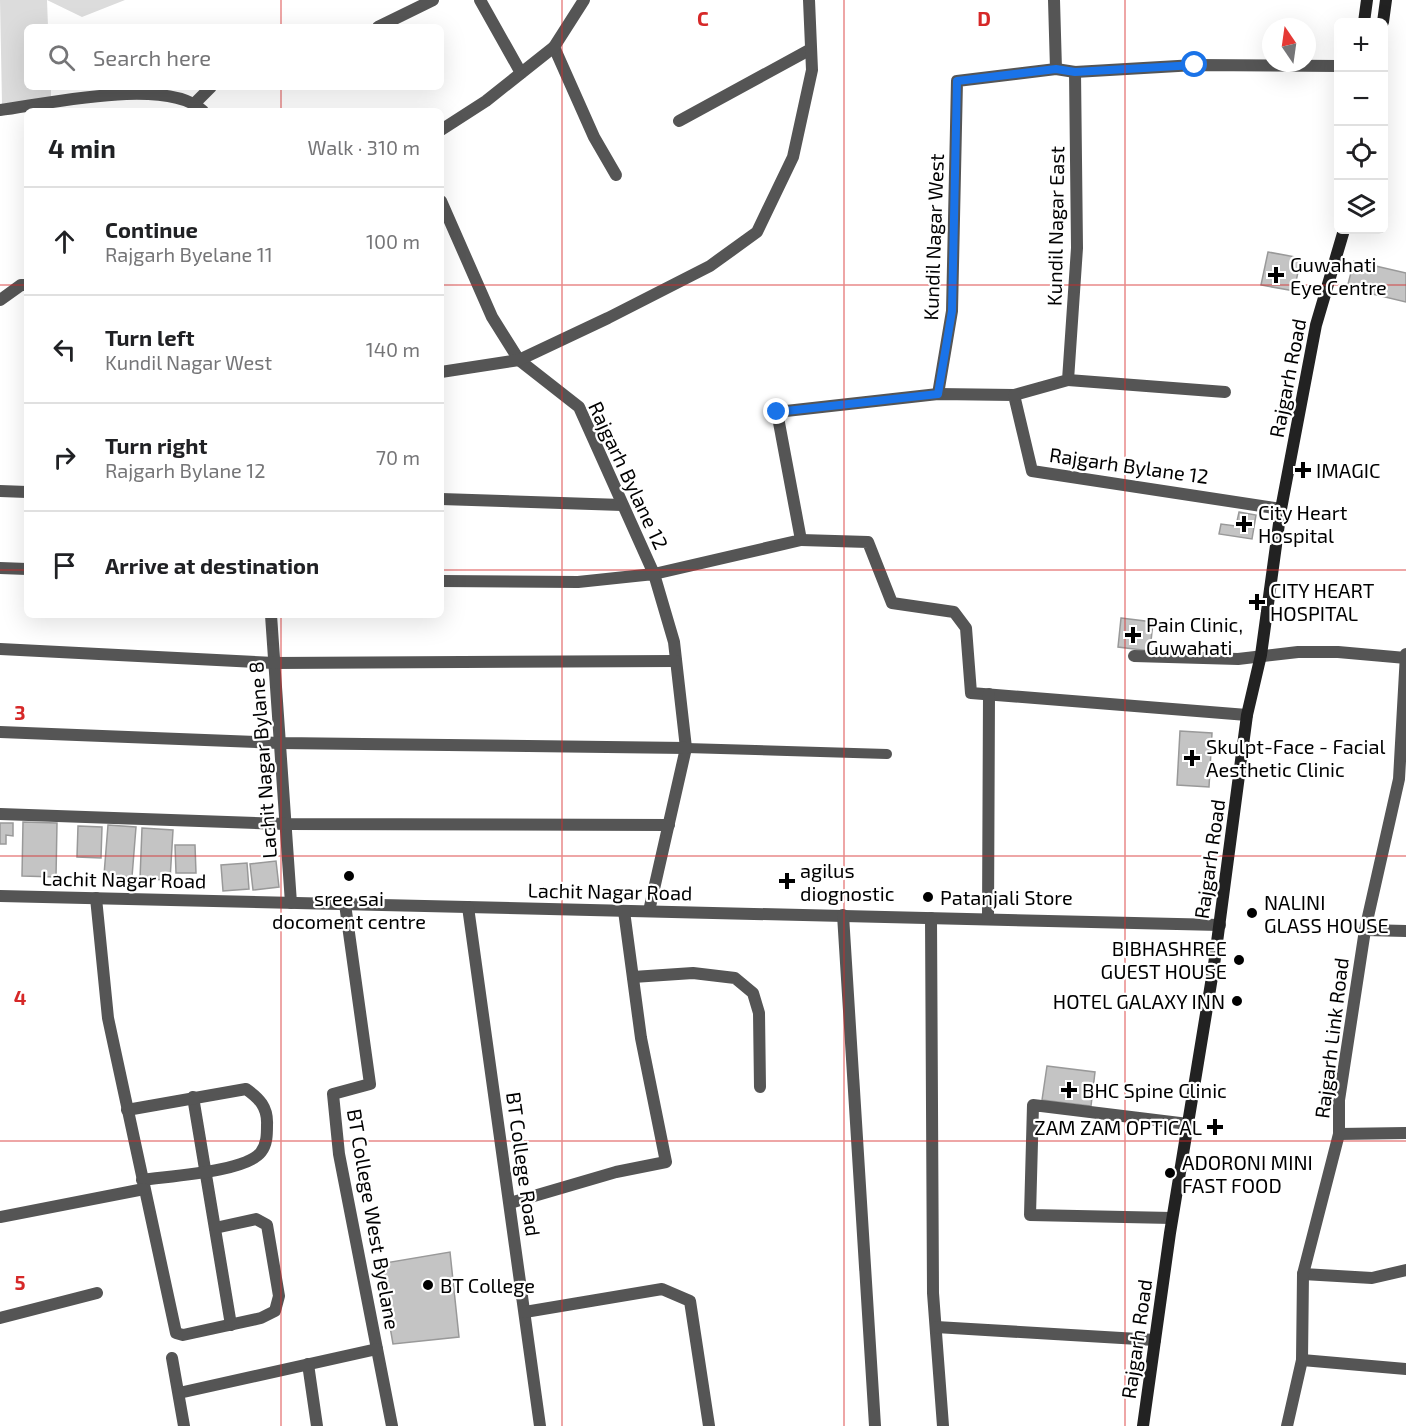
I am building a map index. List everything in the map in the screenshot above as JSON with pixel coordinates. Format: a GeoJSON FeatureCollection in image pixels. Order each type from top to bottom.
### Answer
{"type":"FeatureCollection","features":[{"type":"Feature","properties":{"kind":"main road"},"geometry":{"type":"LineString","coordinates":[[1365,18],[1367,0]]}},
{"type":"Feature","properties":{"kind":"main road"},"geometry":{"type":"LineString","coordinates":[[1384,18],[1386,0]]}},
{"type":"Feature","properties":{"kind":"main road","name":"Rajgarh Road"},"geometry":{"type":"LineString","coordinates":[[1143,1426],[1172,1218],[1220,925],[1247,715],[1262,655],[1281,509],[1317,324],[1343,234]]}},
{"type":"Feature","properties":{"kind":"street"},"geometry":{"type":"LineString","coordinates":[[384,24],[433,0]]}},
{"type":"Feature","properties":{"kind":"street"},"geometry":{"type":"LineString","coordinates":[[480,0],[522,73]]}},
{"type":"Feature","properties":{"kind":"street"},"geometry":{"type":"LineString","coordinates":[[444,128],[486,101],[554,47],[584,0]]}},
{"type":"Feature","properties":{"kind":"street"},"geometry":{"type":"LineString","coordinates":[[444,372],[519,360],[710,266],[757,232],[793,157],[812,70],[809,0]]}},
{"type":"Feature","properties":{"kind":"street"},"geometry":{"type":"LineString","coordinates":[[1054,0],[1056,69],[1075,72],[1195,65],[1334,66]]}},
{"type":"Feature","properties":{"kind":"street"},"geometry":{"type":"LineString","coordinates":[[554,47],[598,146],[615,176]]}},
{"type":"Feature","properties":{"kind":"street"},"geometry":{"type":"LineString","coordinates":[[679,121],[811,49]]}},
{"type":"Feature","properties":{"kind":"street","name":"Kundil Nagar West"},"geometry":{"type":"LineString","coordinates":[[938,394],[952,311],[957,81],[1056,69]]}},
{"type":"Feature","properties":{"kind":"street","name":"Kundil Nagar East"},"geometry":{"type":"LineString","coordinates":[[1068,381],[1077,249],[1075,72]]}},
{"type":"Feature","properties":{"kind":"street"},"geometry":{"type":"LineString","coordinates":[[0,110],[111,95],[150,93],[199,107],[209,90]]}},
{"type":"Feature","properties":{"kind":"street","name":"Rajgarh Bylane 12"},"geometry":{"type":"LineString","coordinates":[[444,208],[492,317],[519,360],[579,407],[654,574],[801,540],[868,542],[892,603],[954,612],[966,628],[971,693],[989,694]]}},
{"type":"Feature","properties":{"kind":"street"},"geometry":{"type":"LineString","coordinates":[[0,300],[24,285]]}},
{"type":"Feature","properties":{"kind":"street"},"geometry":{"type":"LineString","coordinates":[[801,540],[777,412],[938,394],[1014,395],[1068,381],[1225,392]]}},
{"type":"Feature","properties":{"kind":"street","name":"Rajgarh Bylane 12"},"geometry":{"type":"LineString","coordinates":[[1014,395],[1032,471],[1281,509]]}},
{"type":"Feature","properties":{"kind":"street"},"geometry":{"type":"LineString","coordinates":[[0,491],[24,492]]}},
{"type":"Feature","properties":{"kind":"street"},"geometry":{"type":"LineString","coordinates":[[444,499],[622,506]]}},
{"type":"Feature","properties":{"kind":"street"},"geometry":{"type":"LineString","coordinates":[[0,568],[24,569]]}},
{"type":"Feature","properties":{"kind":"street"},"geometry":{"type":"LineString","coordinates":[[444,581],[578,582],[654,574],[674,642],[686,748],[650,911]]}},
{"type":"Feature","properties":{"kind":"street","name":"Lachit Nagar Bylane 8"},"geometry":{"type":"LineString","coordinates":[[271,618],[291,903]]}},
{"type":"Feature","properties":{"kind":"street"},"geometry":{"type":"LineString","coordinates":[[0,650],[274,663],[676,661]]}},
{"type":"Feature","properties":{"kind":"street"},"geometry":{"type":"LineString","coordinates":[[1134,656],[1238,660],[1262,655],[1338,652],[1406,656]]}},
{"type":"Feature","properties":{"kind":"street","name":"Rajgarh Link Road"},"geometry":{"type":"LineString","coordinates":[[1287,1426],[1302,1360],[1303,1274],[1339,1134],[1339,1100],[1365,930],[1402,780],[1406,656]]}},
{"type":"Feature","properties":{"kind":"street"},"geometry":{"type":"LineString","coordinates":[[988,919],[989,694],[1247,715]]}},
{"type":"Feature","properties":{"kind":"street"},"geometry":{"type":"LineString","coordinates":[[0,732],[280,743],[686,748],[887,754]]}},
{"type":"Feature","properties":{"kind":"street"},"geometry":{"type":"LineString","coordinates":[[0,813],[286,824],[669,825]]}},
{"type":"Feature","properties":{"kind":"street","name":"Lachit Nagar Road"},"geometry":{"type":"LineString","coordinates":[[0,896],[1220,925]]}},
{"type":"Feature","properties":{"kind":"street"},"geometry":{"type":"LineString","coordinates":[[96,898],[108,1018],[176,1333],[183,1335],[231,1325],[261,1318],[275,1311],[279,1296],[267,1225],[256,1219],[215,1228]]}},
{"type":"Feature","properties":{"kind":"street","name":"BT College West Byelane"},"geometry":{"type":"LineString","coordinates":[[345,904],[370,1084],[333,1094],[339,1154],[392,1426]]}},
{"type":"Feature","properties":{"kind":"street","name":"BT College Road"},"geometry":{"type":"LineString","coordinates":[[468,907],[540,1426]]}},
{"type":"Feature","properties":{"kind":"street"},"geometry":{"type":"LineString","coordinates":[[510,1203],[616,1172],[666,1162],[641,1038],[624,910]]}},
{"type":"Feature","properties":{"kind":"street"},"geometry":{"type":"LineString","coordinates":[[843,915],[874,1426]]}},
{"type":"Feature","properties":{"kind":"street"},"geometry":{"type":"LineString","coordinates":[[931,918],[933,1281],[943,1426]]}},
{"type":"Feature","properties":{"kind":"street"},"geometry":{"type":"LineString","coordinates":[[1365,930],[1406,931]]}},
{"type":"Feature","properties":{"kind":"street"},"geometry":{"type":"LineString","coordinates":[[633,977],[693,973],[735,978],[753,993],[759,1013],[760,1087]]}},
{"type":"Feature","properties":{"kind":"street"},"geometry":{"type":"LineString","coordinates":[[0,1217],[206,1170],[244,1164],[260,1153],[267,1140],[268,1117],[261,1100],[246,1089],[127,1110]]}},
{"type":"Feature","properties":{"kind":"street"},"geometry":{"type":"LineString","coordinates":[[193,1098],[231,1325]]}},
{"type":"Feature","properties":{"kind":"street"},"geometry":{"type":"LineString","coordinates":[[1172,1218],[1030,1215],[1033,1105],[1188,1124]]}},
{"type":"Feature","properties":{"kind":"street"},"geometry":{"type":"LineString","coordinates":[[1339,1134],[1406,1133]]}},
{"type":"Feature","properties":{"kind":"street"},"geometry":{"type":"LineString","coordinates":[[1303,1274],[1372,1278],[1406,1270]]}},
{"type":"Feature","properties":{"kind":"street"},"geometry":{"type":"LineString","coordinates":[[525,1312],[662,1289],[690,1301],[709,1426]]}},
{"type":"Feature","properties":{"kind":"street"},"geometry":{"type":"LineString","coordinates":[[0,1318],[97,1293]]}},
{"type":"Feature","properties":{"kind":"street"},"geometry":{"type":"LineString","coordinates":[[936,1327],[1155,1340]]}},
{"type":"Feature","properties":{"kind":"street"},"geometry":{"type":"LineString","coordinates":[[179,1393],[378,1349]]}},
{"type":"Feature","properties":{"kind":"street"},"geometry":{"type":"LineString","coordinates":[[172,1358],[184,1426]]}},
{"type":"Feature","properties":{"kind":"street"},"geometry":{"type":"LineString","coordinates":[[1302,1360],[1406,1370]]}},
{"type":"Feature","properties":{"kind":"street"},"geometry":{"type":"LineString","coordinates":[[308,1364],[317,1426]]}},
{"type":"Feature","properties":{"kind":"shaded area"},"geometry":{"type":"Polygon","coordinates":[[[0,0],[47,0],[48,24],[24,24],[24,90],[51,90],[51,99],[2,104],[0,0]]]}},
{"type":"Feature","properties":{"kind":"shaded area"},"geometry":{"type":"Polygon","coordinates":[[[47,0],[125,0],[82,17],[47,0]]]}},
{"type":"Feature","properties":{"kind":"building"},"geometry":{"type":"Polygon","coordinates":[[[1268,252],[1301,258],[1294,291],[1261,285],[1268,252]]]}},
{"type":"Feature","properties":{"kind":"building"},"geometry":{"type":"Polygon","coordinates":[[[1354,261],[1406,273],[1406,302],[1347,288],[1354,261]]]}},
{"type":"Feature","properties":{"kind":"building"},"geometry":{"type":"Polygon","coordinates":[[[1239,512],[1256,515],[1252,539],[1219,534],[1221,524],[1236,526],[1239,512]]]}},
{"type":"Feature","properties":{"kind":"building"},"geometry":{"type":"Polygon","coordinates":[[[1121,618],[1153,622],[1150,651],[1118,647],[1121,618]]]}},
{"type":"Feature","properties":{"kind":"building"},"geometry":{"type":"Polygon","coordinates":[[[1180,731],[1212,733],[1209,787],[1177,785],[1180,731]]]}},
{"type":"Feature","properties":{"kind":"building"},"geometry":{"type":"Polygon","coordinates":[[[23,822],[57,823],[56,877],[22,876],[23,822]]]}},
{"type":"Feature","properties":{"kind":"building"},"geometry":{"type":"Polygon","coordinates":[[[0,823],[13,823],[13,836],[6,835],[6,844],[0,844],[0,823]]]}},
{"type":"Feature","properties":{"kind":"building"},"geometry":{"type":"Polygon","coordinates":[[[108,825],[136,827],[132,877],[104,875],[108,825]]]}},
{"type":"Feature","properties":{"kind":"building"},"geometry":{"type":"Polygon","coordinates":[[[78,826],[102,827],[101,858],[77,857],[78,826]]]}},
{"type":"Feature","properties":{"kind":"building"},"geometry":{"type":"Polygon","coordinates":[[[142,828],[173,830],[170,880],[140,879],[142,828]]]}},
{"type":"Feature","properties":{"kind":"building"},"geometry":{"type":"Polygon","coordinates":[[[175,845],[195,845],[196,873],[176,873],[175,845]]]}},
{"type":"Feature","properties":{"kind":"building"},"geometry":{"type":"Polygon","coordinates":[[[276,861],[279,887],[253,890],[250,864],[276,861]]]}},
{"type":"Feature","properties":{"kind":"building"},"geometry":{"type":"Polygon","coordinates":[[[247,863],[249,889],[223,891],[221,865],[247,863]]]}},
{"type":"Feature","properties":{"kind":"building"},"geometry":{"type":"Polygon","coordinates":[[[1047,1066],[1095,1072],[1091,1106],[1042,1100],[1047,1066]]]}},
{"type":"Feature","properties":{"kind":"building"},"geometry":{"type":"Polygon","coordinates":[[[450,1252],[459,1337],[393,1344],[379,1264],[450,1252]]]}},
{"type":"Feature","properties":{"kind":"place","name":"Guwahati Eye Centre"},"geometry":{"type":"Point","coordinates":[1276,275]}},
{"type":"Feature","properties":{"kind":"place","name":"IMAGIC"},"geometry":{"type":"Point","coordinates":[1303,470]}},
{"type":"Feature","properties":{"kind":"place","name":"City Heart Hospital"},"geometry":{"type":"Point","coordinates":[1244,524]}},
{"type":"Feature","properties":{"kind":"place","name":"CITY HEART HOSPITAL"},"geometry":{"type":"Point","coordinates":[1257,602]}},
{"type":"Feature","properties":{"kind":"place","name":"Pain Clinic, Guwahati"},"geometry":{"type":"Point","coordinates":[1133,635]}},
{"type":"Feature","properties":{"kind":"place","name":"Skulpt-Face - Facial Aesthetic Clinic"},"geometry":{"type":"Point","coordinates":[1192,758]}},
{"type":"Feature","properties":{"kind":"place","name":"sree sai docoment centre"},"geometry":{"type":"Point","coordinates":[349,876]}},
{"type":"Feature","properties":{"kind":"place","name":"agilus diognostic"},"geometry":{"type":"Point","coordinates":[787,881]}},
{"type":"Feature","properties":{"kind":"place","name":"Patanjali Store"},"geometry":{"type":"Point","coordinates":[928,897]}},
{"type":"Feature","properties":{"kind":"place","name":"NALINI GLASS HOUSE"},"geometry":{"type":"Point","coordinates":[1252,913]}},
{"type":"Feature","properties":{"kind":"place","name":"BIBHASHREE GUEST HOUSE"},"geometry":{"type":"Point","coordinates":[1239,960]}},
{"type":"Feature","properties":{"kind":"place","name":"HOTEL GALAXY INN"},"geometry":{"type":"Point","coordinates":[1237,1001]}},
{"type":"Feature","properties":{"kind":"place","name":"BHC Spine Clinic"},"geometry":{"type":"Point","coordinates":[1069,1090]}},
{"type":"Feature","properties":{"kind":"place","name":"ZAM ZAM OPTICAL"},"geometry":{"type":"Point","coordinates":[1215,1127]}},
{"type":"Feature","properties":{"kind":"place","name":"ADORONI MINI FAST FOOD"},"geometry":{"type":"Point","coordinates":[1170,1173]}},
{"type":"Feature","properties":{"kind":"place","name":"BT College"},"geometry":{"type":"Point","coordinates":[428,1285]}},
{"type":"Feature","properties":{"kind":"route"},"geometry":{"type":"LineString","coordinates":[[777,412],[938,394],[952,311],[957,81],[1056,69],[1075,72],[1195,65]]}}]}
